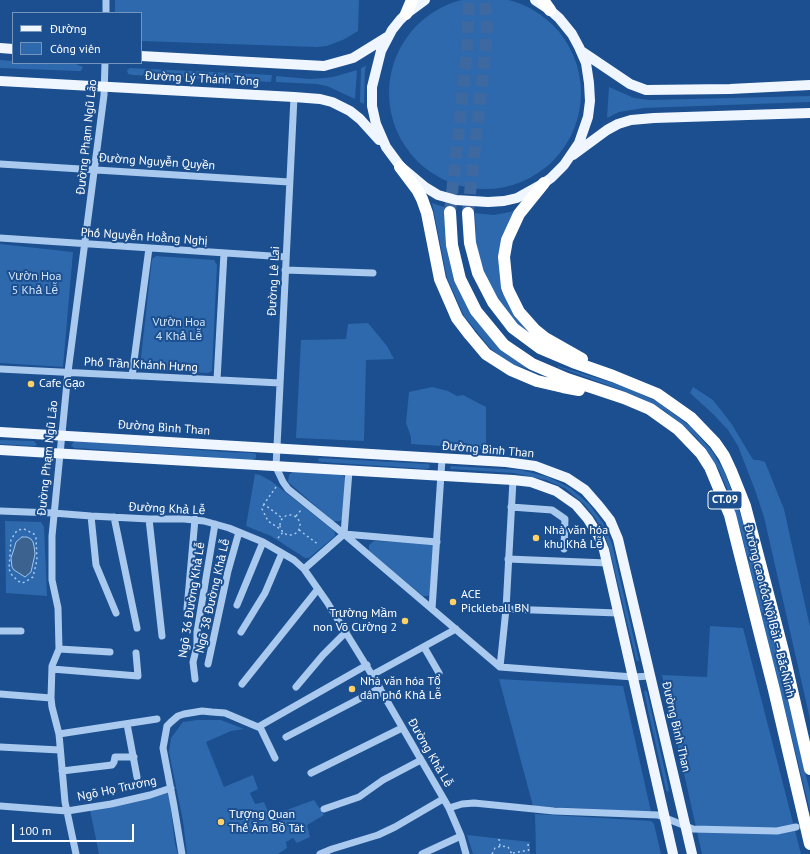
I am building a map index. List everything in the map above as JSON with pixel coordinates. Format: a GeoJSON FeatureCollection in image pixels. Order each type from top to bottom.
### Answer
{"type":"FeatureCollection","features":[{"type":"Feature","properties":{"kind":"highway"},"geometry":{"type":"LineString","coordinates":[[406,14],[412,0]]}},
{"type":"Feature","properties":{"kind":"highway"},"geometry":{"type":"LineString","coordinates":[[400,167],[418,191],[422,199],[427,213],[438,271],[447,296],[458,318],[486,354],[511,370],[537,381],[563,387],[612,394]]}},
{"type":"Feature","properties":{"kind":"highway"},"geometry":{"type":"LineString","coordinates":[[544,183],[519,214],[507,240],[504,256],[508,292],[519,312],[535,330],[545,338],[613,376]]}},
{"type":"Feature","properties":{"kind":"highway","name":"Đường cao tốc Nội Bài – Bắc Ninh"},"geometry":{"type":"LineString","coordinates":[[450,212],[452,245],[460,279],[476,311],[504,345],[518,356],[532,364],[567,380],[624,398],[650,409],[678,429],[702,453],[710,467],[723,495],[730,515],[810,844]]}},
{"type":"Feature","properties":{"kind":"highway","name":"Đường cao tốc Nội Bài – Bắc Ninh"},"geometry":{"type":"LineString","coordinates":[[468,214],[470,243],[478,273],[493,302],[513,328],[540,348],[657,394],[691,418],[715,443],[731,471],[745,506],[783,651],[810,769]]}},
{"type":"Feature","properties":{"kind":"main road"},"geometry":{"type":"LineString","coordinates":[[425,0],[406,14],[389,35],[381,51],[372,87],[372,106],[375,121],[386,147],[400,167],[425,187],[438,194],[456,200],[488,202],[504,201],[516,198],[544,183],[559,170],[568,159],[584,132],[590,96],[589,78],[586,64],[572,34],[564,23],[546,5],[534,0]]}},
{"type":"Feature","properties":{"kind":"main road","name":"Đường Lý Thánh Tông"},"geometry":{"type":"LineString","coordinates":[[142,56],[320,66],[330,65],[354,58],[389,35]]}},
{"type":"Feature","properties":{"kind":"main road"},"geometry":{"type":"LineString","coordinates":[[0,48],[12,49]]}},
{"type":"Feature","properties":{"kind":"main road"},"geometry":{"type":"LineString","coordinates":[[581,51],[630,84],[646,90],[730,89],[810,85]]}},
{"type":"Feature","properties":{"kind":"main road","name":"Đường Lý Thánh Tông"},"geometry":{"type":"LineString","coordinates":[[0,81],[326,100],[350,111],[360,119],[386,147]]}},
{"type":"Feature","properties":{"kind":"main road"},"geometry":{"type":"LineString","coordinates":[[568,159],[607,130],[618,124],[631,120],[810,113]]}},
{"type":"Feature","properties":{"kind":"main road","name":"Đường Bình Than"},"geometry":{"type":"LineString","coordinates":[[0,432],[506,462],[535,466],[567,478],[593,498],[610,520],[618,539],[692,854]]}},
{"type":"Feature","properties":{"kind":"main road"},"geometry":{"type":"LineString","coordinates":[[0,450],[512,480],[531,482],[546,486],[564,495],[576,505],[594,528],[601,542],[673,854]]}},
{"type":"Feature","properties":{"kind":"street"},"geometry":{"type":"LineString","coordinates":[[106,0],[106,12]]}},
{"type":"Feature","properties":{"kind":"street","name":"Đường Phạm Ngũ Lão"},"geometry":{"type":"LineString","coordinates":[[76,854],[65,802],[59,734],[51,698],[53,662],[58,649],[58,608],[52,580],[52,536],[53,513],[68,372],[95,169],[105,64]]}},
{"type":"Feature","properties":{"kind":"street","name":"Đường Lê Lai"},"geometry":{"type":"LineString","coordinates":[[276,466],[294,97]]}},
{"type":"Feature","properties":{"kind":"street","name":"Đường Nguyễn Quyền"},"geometry":{"type":"LineString","coordinates":[[0,164],[289,182]]}},
{"type":"Feature","properties":{"kind":"street","name":"Phố Nguyễn Hoằng Nghị"},"geometry":{"type":"LineString","coordinates":[[0,238],[286,257]]}},
{"type":"Feature","properties":{"kind":"street"},"geometry":{"type":"LineString","coordinates":[[132,376],[149,248]]}},
{"type":"Feature","properties":{"kind":"street"},"geometry":{"type":"LineString","coordinates":[[216,380],[224,253]]}},
{"type":"Feature","properties":{"kind":"street"},"geometry":{"type":"LineString","coordinates":[[285,270],[373,273]]}},
{"type":"Feature","properties":{"kind":"street","name":"Phố Trần Khánh Hưng"},"geometry":{"type":"LineString","coordinates":[[0,369],[280,383]]}},
{"type":"Feature","properties":{"kind":"street"},"geometry":{"type":"LineString","coordinates":[[432,609],[442,459]]}},
{"type":"Feature","properties":{"kind":"street"},"geometry":{"type":"LineString","coordinates":[[276,466],[288,489],[344,534],[500,667],[633,677],[651,676]]}},
{"type":"Feature","properties":{"kind":"street"},"geometry":{"type":"LineString","coordinates":[[304,570],[344,534],[350,471]]}},
{"type":"Feature","properties":{"kind":"street"},"geometry":{"type":"LineString","coordinates":[[500,667],[506,609],[512,480]]}},
{"type":"Feature","properties":{"kind":"street"},"geometry":{"type":"LineString","coordinates":[[511,507],[552,510],[565,519],[564,549]]}},
{"type":"Feature","properties":{"kind":"street","name":"Đường Khả Lễ"},"geometry":{"type":"LineString","coordinates":[[0,511],[149,519],[195,519],[239,532],[282,552],[294,560],[304,570],[318,589],[367,665],[449,808],[461,836],[466,854]]}},
{"type":"Feature","properties":{"kind":"street"},"geometry":{"type":"LineString","coordinates":[[91,516],[96,565],[116,613]]}},
{"type":"Feature","properties":{"kind":"street"},"geometry":{"type":"LineString","coordinates":[[114,517],[138,628]]}},
{"type":"Feature","properties":{"kind":"street"},"geometry":{"type":"LineString","coordinates":[[149,519],[162,636]]}},
{"type":"Feature","properties":{"kind":"street"},"geometry":{"type":"LineString","coordinates":[[187,609],[195,519]]}},
{"type":"Feature","properties":{"kind":"street","name":"Ngõ 36 Đường Khả Lễ"},"geometry":{"type":"LineString","coordinates":[[195,679],[193,662],[197,646],[197,632],[214,524]]}},
{"type":"Feature","properties":{"kind":"street","name":"Ngõ 38 Đường Khả Lễ"},"geometry":{"type":"LineString","coordinates":[[208,664],[228,571],[239,532]]}},
{"type":"Feature","properties":{"kind":"street"},"geometry":{"type":"LineString","coordinates":[[344,534],[437,542]]}},
{"type":"Feature","properties":{"kind":"street"},"geometry":{"type":"LineString","coordinates":[[237,605],[262,542]]}},
{"type":"Feature","properties":{"kind":"street"},"geometry":{"type":"LineString","coordinates":[[241,632],[265,592],[282,552]]}},
{"type":"Feature","properties":{"kind":"street"},"geometry":{"type":"LineString","coordinates":[[508,559],[607,563]]}},
{"type":"Feature","properties":{"kind":"street"},"geometry":{"type":"LineString","coordinates":[[242,684],[318,589]]}},
{"type":"Feature","properties":{"kind":"street"},"geometry":{"type":"LineString","coordinates":[[506,609],[618,613]]}},
{"type":"Feature","properties":{"kind":"street"},"geometry":{"type":"LineString","coordinates":[[372,675],[456,629]]}},
{"type":"Feature","properties":{"kind":"street"},"geometry":{"type":"LineString","coordinates":[[0,631],[21,631]]}},
{"type":"Feature","properties":{"kind":"street"},"geometry":{"type":"LineString","coordinates":[[296,687],[323,655],[346,632]]}},
{"type":"Feature","properties":{"kind":"street"},"geometry":{"type":"LineString","coordinates":[[424,647],[439,673]]}},
{"type":"Feature","properties":{"kind":"street"},"geometry":{"type":"LineString","coordinates":[[58,649],[110,652]]}},
{"type":"Feature","properties":{"kind":"street"},"geometry":{"type":"LineString","coordinates":[[52,669],[138,676],[136,653]]}},
{"type":"Feature","properties":{"kind":"street"},"geometry":{"type":"LineString","coordinates":[[182,854],[163,748],[167,726],[178,716],[202,711],[225,713],[256,727],[260,727],[367,665]]}},
{"type":"Feature","properties":{"kind":"street"},"geometry":{"type":"LineString","coordinates":[[286,737],[380,688]]}},
{"type":"Feature","properties":{"kind":"street"},"geometry":{"type":"LineString","coordinates":[[0,694],[51,698]]}},
{"type":"Feature","properties":{"kind":"street"},"geometry":{"type":"LineString","coordinates":[[59,734],[157,719]]}},
{"type":"Feature","properties":{"kind":"street"},"geometry":{"type":"LineString","coordinates":[[127,724],[137,778]]}},
{"type":"Feature","properties":{"kind":"street"},"geometry":{"type":"LineString","coordinates":[[260,727],[275,758]]}},
{"type":"Feature","properties":{"kind":"street"},"geometry":{"type":"LineString","coordinates":[[311,773],[402,728]]}},
{"type":"Feature","properties":{"kind":"street"},"geometry":{"type":"LineString","coordinates":[[0,747],[60,750]]}},
{"type":"Feature","properties":{"kind":"street"},"geometry":{"type":"LineString","coordinates":[[62,771],[112,765],[115,756],[134,757]]}},
{"type":"Feature","properties":{"kind":"street"},"geometry":{"type":"LineString","coordinates":[[324,809],[360,797],[383,780],[421,760]]}},
{"type":"Feature","properties":{"kind":"street","name":"Ngõ Họ Trương"},"geometry":{"type":"LineString","coordinates":[[0,806],[67,811],[150,795],[171,788]]}},
{"type":"Feature","properties":{"kind":"street"},"geometry":{"type":"LineString","coordinates":[[320,854],[378,835],[444,799]]}},
{"type":"Feature","properties":{"kind":"street"},"geometry":{"type":"LineString","coordinates":[[449,808],[462,804],[474,803],[554,811],[658,815],[693,829],[777,831],[796,827]]}},
{"type":"Feature","properties":{"kind":"street"},"geometry":{"type":"LineString","coordinates":[[422,854],[461,836]]}},
{"type":"Feature","properties":{"kind":"path"},"geometry":{"type":"LineString","coordinates":[[276,487],[262,509],[268,521],[283,532],[291,535],[299,530]]}},
{"type":"Feature","properties":{"kind":"path"},"geometry":{"type":"LineString","coordinates":[[264,504],[282,518]]}},
{"type":"Feature","properties":{"kind":"path"},"geometry":{"type":"LineString","coordinates":[[296,516],[302,508]]}},
{"type":"Feature","properties":{"kind":"path"},"geometry":{"type":"LineString","coordinates":[[280,529],[279,523],[282,518],[289,514],[296,516],[300,522],[299,530]]}},
{"type":"Feature","properties":{"kind":"path"},"geometry":{"type":"LineString","coordinates":[[24,529],[34,534],[36,538],[37,560],[35,572],[33,577],[25,582],[18,581],[13,576],[9,569],[11,540],[15,532],[24,529]]}},
{"type":"Feature","properties":{"kind":"path"},"geometry":{"type":"LineString","coordinates":[[299,530],[320,547]]}},
{"type":"Feature","properties":{"kind":"path"},"geometry":{"type":"LineString","coordinates":[[278,538],[283,532]]}},
{"type":"Feature","properties":{"kind":"path"},"geometry":{"type":"LineString","coordinates":[[499,839],[500,846]]}},
{"type":"Feature","properties":{"kind":"path"},"geometry":{"type":"LineString","coordinates":[[528,844],[529,854]]}},
{"type":"Feature","properties":{"kind":"path"},"geometry":{"type":"LineString","coordinates":[[492,854],[494,850],[500,846],[508,847],[512,853],[529,850]]}},
{"type":"Feature","properties":{"kind":"green space"},"geometry":{"type":"Polygon","coordinates":[[[466,-1],[504,-1],[522,5],[546,19],[559,32],[569,48],[579,74],[581,93],[579,112],[573,130],[559,154],[553,161],[546,167],[522,181],[504,187],[485,189],[466,187],[448,181],[424,167],[417,161],[411,154],[397,130],[391,112],[389,93],[391,74],[397,56],[411,32],[424,19],[440,9],[466,-1]]]}},
{"type":"Feature","properties":{"kind":"green space"},"geometry":{"type":"Polygon","coordinates":[[[115,0],[359,0],[358,31],[345,39],[327,46],[316,47],[142,41],[142,12],[115,12],[115,0]]]}},
{"type":"Feature","properties":{"kind":"green space"},"geometry":{"type":"Polygon","coordinates":[[[0,60],[12,61],[12,64],[76,64],[83,67],[81,71],[0,68],[0,60]]]}},
{"type":"Feature","properties":{"kind":"green space"},"geometry":{"type":"Polygon","coordinates":[[[366,66],[364,104],[360,102],[361,68],[366,66]]]}},
{"type":"Feature","properties":{"kind":"green space"},"geometry":{"type":"Polygon","coordinates":[[[130,68],[272,75],[271,82],[133,75],[128,74],[127,70],[130,68]]]}},
{"type":"Feature","properties":{"kind":"green space"},"geometry":{"type":"Polygon","coordinates":[[[357,70],[355,99],[327,86],[276,82],[276,76],[310,79],[325,78],[357,70]]]}},
{"type":"Feature","properties":{"kind":"green space"},"geometry":{"type":"Polygon","coordinates":[[[609,87],[634,98],[649,100],[810,96],[810,102],[644,108],[619,112],[607,118],[609,87]]]}},
{"type":"Feature","properties":{"kind":"green space"},"geometry":{"type":"Polygon","coordinates":[[[432,203],[444,207],[447,246],[496,344],[528,369],[509,363],[490,348],[464,316],[447,278],[432,203]]]}},
{"type":"Feature","properties":{"kind":"green space"},"geometry":{"type":"Polygon","coordinates":[[[515,211],[500,264],[539,342],[515,325],[496,300],[483,272],[476,243],[475,213],[494,215],[515,211]]]}},
{"type":"Feature","properties":{"kind":"green space","name":"Vườn Hoa 5 Khả Lễ"},"geometry":{"type":"Polygon","coordinates":[[[0,244],[73,252],[63,367],[0,363],[0,244]]]}},
{"type":"Feature","properties":{"kind":"green space","name":"Vườn Hoa 4 Khả Lễ"},"geometry":{"type":"Polygon","coordinates":[[[156,256],[214,260],[217,265],[212,371],[208,373],[142,369],[140,366],[152,259],[156,256]]]}},
{"type":"Feature","properties":{"kind":"green space"},"geometry":{"type":"Polygon","coordinates":[[[368,323],[387,346],[394,359],[366,360],[364,441],[296,438],[301,340],[346,339],[348,324],[368,323]]]}},
{"type":"Feature","properties":{"kind":"green space"},"geometry":{"type":"Polygon","coordinates":[[[558,366],[623,386],[658,402],[691,427],[712,451],[724,471],[741,516],[770,627],[810,792],[810,811],[741,532],[728,491],[719,470],[706,449],[696,437],[665,411],[645,400],[558,366]]]}},
{"type":"Feature","properties":{"kind":"green space"},"geometry":{"type":"Polygon","coordinates":[[[432,387],[448,391],[457,396],[463,395],[486,407],[486,449],[411,444],[411,437],[406,423],[409,392],[432,387]]]}},
{"type":"Feature","properties":{"kind":"green space"},"geometry":{"type":"Polygon","coordinates":[[[693,387],[713,400],[731,423],[752,458],[754,460],[765,462],[784,509],[810,627],[810,719],[764,517],[755,490],[738,446],[728,430],[690,393],[693,387]]]}},
{"type":"Feature","properties":{"kind":"green space"},"geometry":{"type":"Polygon","coordinates":[[[0,440],[34,441],[37,445],[0,444],[0,440]]]}},
{"type":"Feature","properties":{"kind":"green space"},"geometry":{"type":"Polygon","coordinates":[[[75,441],[253,453],[256,454],[256,458],[252,460],[74,448],[71,445],[75,441]]]}},
{"type":"Feature","properties":{"kind":"green space"},"geometry":{"type":"Polygon","coordinates":[[[319,458],[429,464],[430,467],[428,469],[321,462],[318,461],[319,458]]]}},
{"type":"Feature","properties":{"kind":"green space"},"geometry":{"type":"Polygon","coordinates":[[[451,466],[521,470],[548,477],[570,488],[589,504],[603,523],[612,544],[639,661],[636,659],[606,538],[596,519],[584,504],[565,488],[546,480],[514,473],[451,469],[451,466]]]}},
{"type":"Feature","properties":{"kind":"green space"},"geometry":{"type":"Polygon","coordinates":[[[293,471],[342,474],[346,479],[343,519],[340,521],[333,521],[288,482],[289,475],[293,471]]]}},
{"type":"Feature","properties":{"kind":"green space"},"geometry":{"type":"Polygon","coordinates":[[[255,474],[271,481],[332,529],[335,536],[309,558],[305,558],[271,536],[246,526],[255,474]]]}},
{"type":"Feature","properties":{"kind":"green space"},"geometry":{"type":"Polygon","coordinates":[[[5,521],[41,522],[44,527],[47,596],[6,593],[5,521]]]}},
{"type":"Feature","properties":{"kind":"green space"},"geometry":{"type":"Polygon","coordinates":[[[374,541],[433,544],[430,595],[423,596],[369,551],[369,545],[374,541]]]}},
{"type":"Feature","properties":{"kind":"green space"},"geometry":{"type":"Polygon","coordinates":[[[710,626],[743,628],[801,854],[702,854],[662,675],[707,677],[710,626]]]}},
{"type":"Feature","properties":{"kind":"green space"},"geometry":{"type":"Polygon","coordinates":[[[499,679],[623,686],[651,812],[533,806],[499,679]]]}},
{"type":"Feature","properties":{"kind":"green space"},"geometry":{"type":"Polygon","coordinates":[[[645,690],[647,692],[668,785],[668,792],[666,790],[644,692],[645,690]]]}},
{"type":"Feature","properties":{"kind":"green space"},"geometry":{"type":"Polygon","coordinates":[[[197,720],[221,720],[244,729],[231,731],[206,742],[224,787],[253,775],[258,789],[250,793],[255,804],[264,802],[270,816],[314,800],[324,815],[307,825],[310,837],[297,843],[293,838],[286,842],[287,848],[278,854],[187,854],[183,821],[169,752],[171,738],[183,722],[197,720]]]}},
{"type":"Feature","properties":{"kind":"green space"},"geometry":{"type":"Polygon","coordinates":[[[169,792],[175,844],[178,854],[99,854],[90,810],[169,792]]]}},
{"type":"Feature","properties":{"kind":"green space"},"geometry":{"type":"Polygon","coordinates":[[[535,814],[651,821],[654,824],[661,854],[536,854],[535,814]]]}},
{"type":"Feature","properties":{"kind":"green space"},"geometry":{"type":"Polygon","coordinates":[[[467,835],[530,842],[530,854],[473,854],[467,835]]]}},
{"type":"Feature","properties":{"kind":"shaded area"},"geometry":{"type":"Polygon","coordinates":[[[22,537],[31,539],[35,554],[31,572],[25,577],[14,570],[12,567],[11,558],[16,542],[22,537]]]}},
{"type":"Feature","properties":{"kind":"tunnel"},"geometry":{"type":"LineString","coordinates":[[450,212],[467,52],[469,0]]}},
{"type":"Feature","properties":{"kind":"tunnel"},"geometry":{"type":"LineString","coordinates":[[468,212],[485,54],[487,28],[485,0]]}},
{"type":"Feature","properties":{"kind":"place","name":"Cafe Gạo"},"geometry":{"type":"Point","coordinates":[31,384]}},
{"type":"Feature","properties":{"kind":"place","name":"Nhà văn hóa khu Khả Lễ"},"geometry":{"type":"Point","coordinates":[536,538]}},
{"type":"Feature","properties":{"kind":"place","name":"ACE Pickleball BN"},"geometry":{"type":"Point","coordinates":[453,602]}},
{"type":"Feature","properties":{"kind":"place","name":"Trường Mầm non Võ Cường 2"},"geometry":{"type":"Point","coordinates":[405,621]}},
{"type":"Feature","properties":{"kind":"place","name":"Nhà văn hóa Tổ dân phố Khả Lễ"},"geometry":{"type":"Point","coordinates":[352,689]}},
{"type":"Feature","properties":{"kind":"place","name":"Tượng Quan Thế Âm Bồ Tát"},"geometry":{"type":"Point","coordinates":[221,822]}}]}
